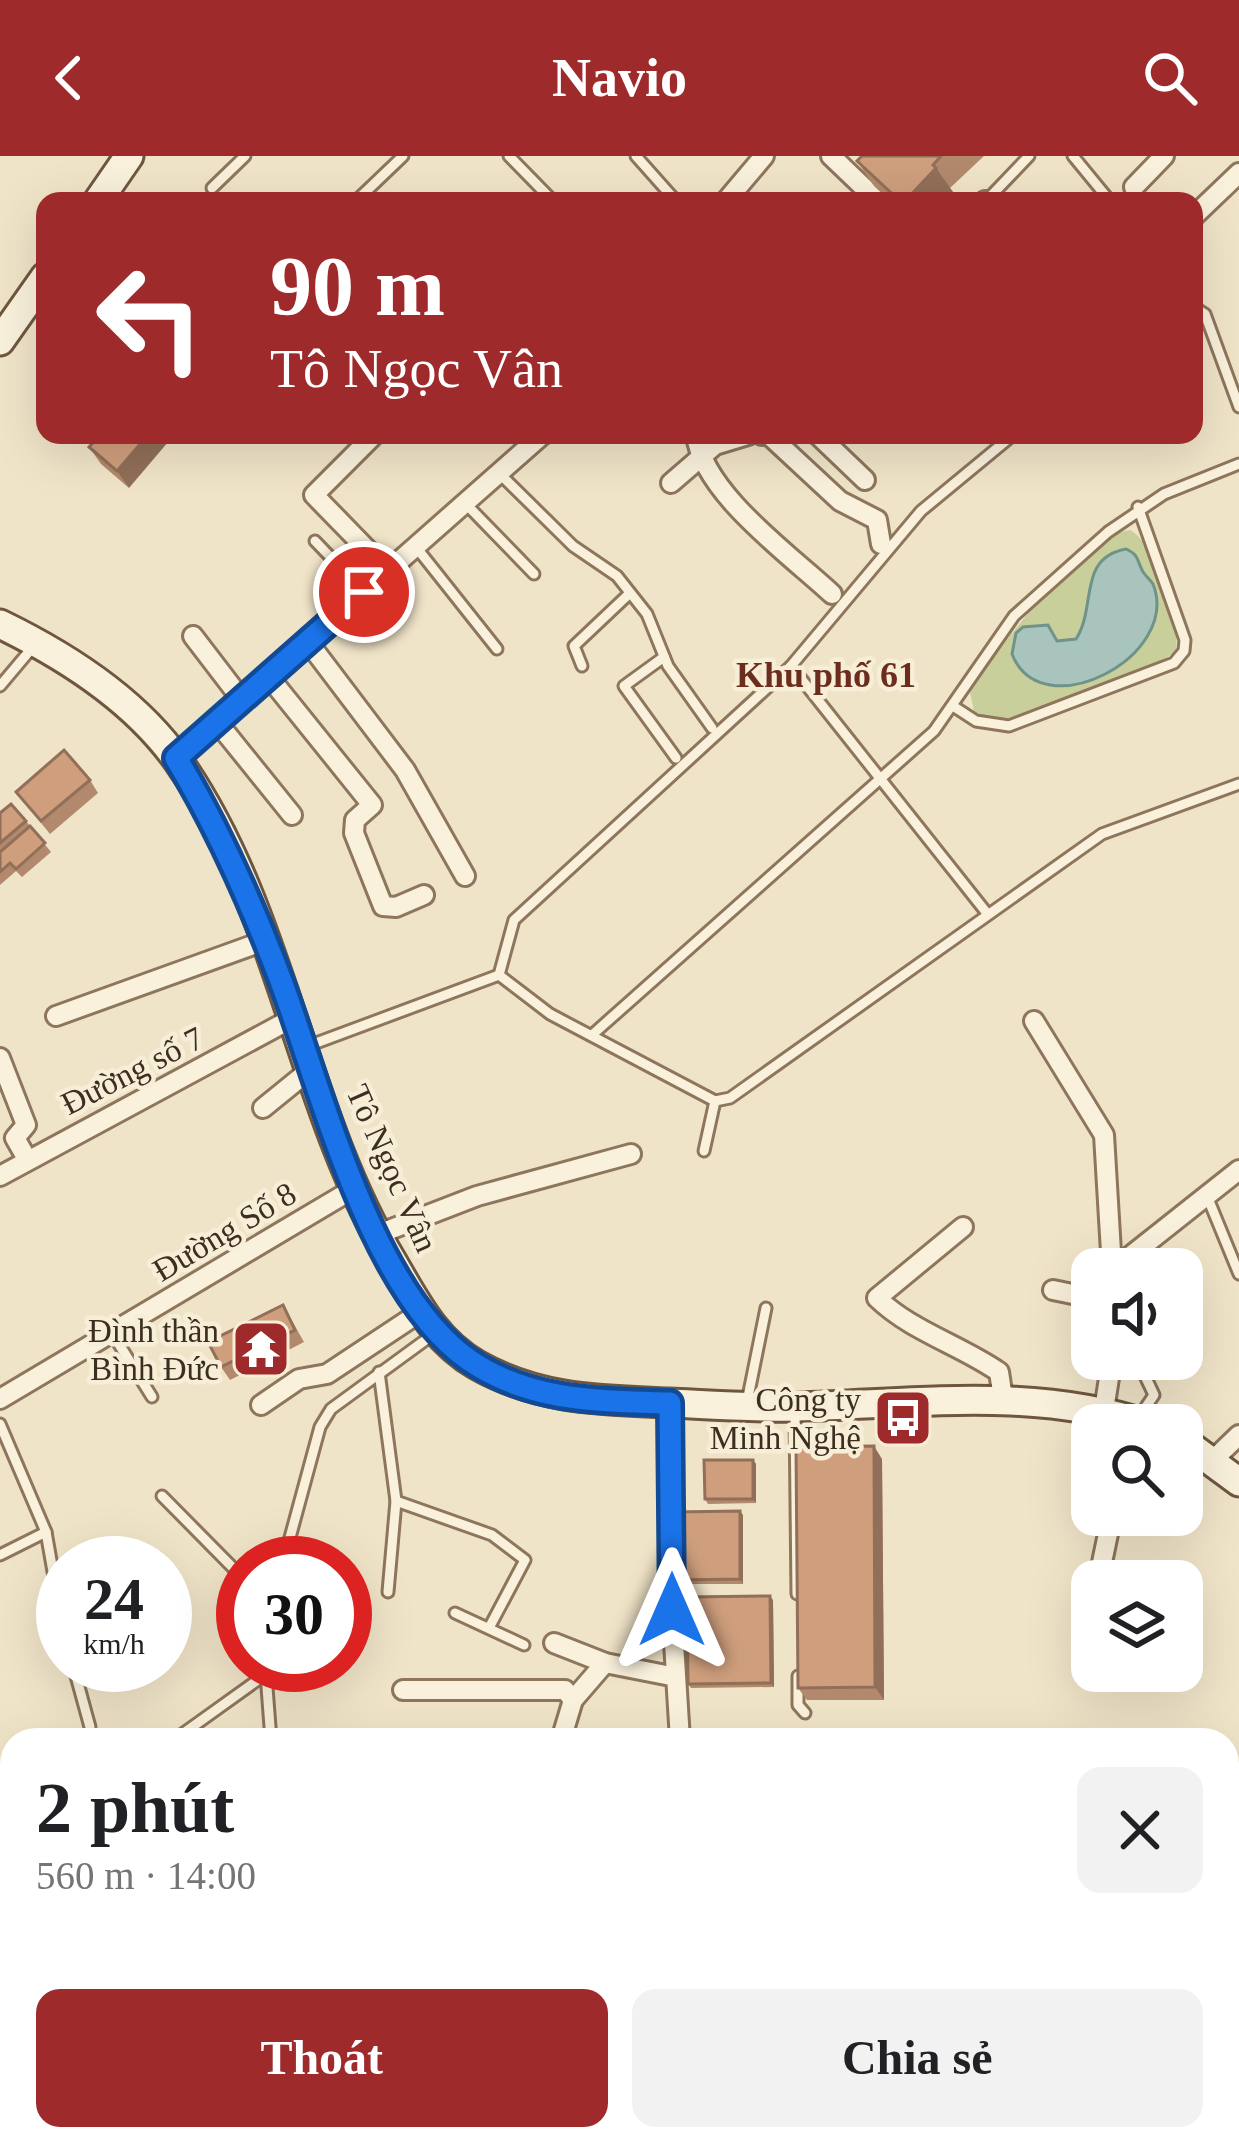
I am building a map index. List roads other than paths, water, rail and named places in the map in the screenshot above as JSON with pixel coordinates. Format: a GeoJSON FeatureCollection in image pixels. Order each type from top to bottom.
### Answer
{"type":"FeatureCollection","features":[{"type":"Feature","properties":{"kind":"main road"},"geometry":{"type":"LineString","coordinates":[[104,192],[129,156]]}},
{"type":"Feature","properties":{"kind":"main road"},"geometry":{"type":"LineString","coordinates":[[0,341],[36,290]]}},
{"type":"Feature","properties":{"kind":"main road","name":"Tô Ngọc Vân"},"geometry":{"type":"LineString","coordinates":[[0,624],[125,703],[176,758],[217,826],[376,1235],[428,1322],[471,1362],[541,1394],[747,1407],[1003,1398],[1071,1410]]}},
{"type":"Feature","properties":{"kind":"main road"},"geometry":{"type":"LineString","coordinates":[[1203,1456],[1239,1483]]}},
{"type":"Feature","properties":{"kind":"street"},"geometry":{"type":"LineString","coordinates":[[733,192],[764,156]]}},
{"type":"Feature","properties":{"kind":"street"},"geometry":{"type":"LineString","coordinates":[[830,156],[868,192]]}},
{"type":"Feature","properties":{"kind":"street"},"geometry":{"type":"LineString","coordinates":[[1134,187],[1165,156]]}},
{"type":"Feature","properties":{"kind":"street"},"geometry":{"type":"LineString","coordinates":[[1203,207],[1239,173]]}},
{"type":"Feature","properties":{"kind":"street"},"geometry":{"type":"LineString","coordinates":[[365,444],[314,495],[388,572]]}},
{"type":"Feature","properties":{"kind":"street"},"geometry":{"type":"LineString","coordinates":[[176,758],[532,444]]}},
{"type":"Feature","properties":{"kind":"street"},"geometry":{"type":"LineString","coordinates":[[697,444],[698,458],[716,485],[832,594]]}},
{"type":"Feature","properties":{"kind":"street"},"geometry":{"type":"LineString","coordinates":[[671,483],[718,444]]}},
{"type":"Feature","properties":{"kind":"street"},"geometry":{"type":"LineString","coordinates":[[780,444],[840,501],[877,520],[881,544]]}},
{"type":"Feature","properties":{"kind":"street"},"geometry":{"type":"LineString","coordinates":[[828,444],[866,480]]}},
{"type":"Feature","properties":{"kind":"street"},"geometry":{"type":"LineString","coordinates":[[193,637],[242,700]]}},
{"type":"Feature","properties":{"kind":"street"},"geometry":{"type":"LineString","coordinates":[[308,642],[405,770],[465,876]]}},
{"type":"Feature","properties":{"kind":"street"},"geometry":{"type":"LineString","coordinates":[[269,676],[372,805],[355,820],[354,832],[383,906],[396,908],[424,895]]}},
{"type":"Feature","properties":{"kind":"street"},"geometry":{"type":"LineString","coordinates":[[217,722],[292,815]]}},
{"type":"Feature","properties":{"kind":"street"},"geometry":{"type":"LineString","coordinates":[[56,1016],[264,941]]}},
{"type":"Feature","properties":{"kind":"street","name":"Đường số 7"},"geometry":{"type":"LineString","coordinates":[[0,1176],[293,1018]]}},
{"type":"Feature","properties":{"kind":"street"},"geometry":{"type":"LineString","coordinates":[[1034,1022],[1104,1135],[1112,1248]]}},
{"type":"Feature","properties":{"kind":"street"},"geometry":{"type":"LineString","coordinates":[[0,1058],[26,1125],[15,1138],[27,1159]]}},
{"type":"Feature","properties":{"kind":"street"},"geometry":{"type":"LineString","coordinates":[[263,1108],[307,1058]]}},
{"type":"Feature","properties":{"kind":"street"},"geometry":{"type":"LineString","coordinates":[[376,1235],[477,1196],[631,1154]]}},
{"type":"Feature","properties":{"kind":"street"},"geometry":{"type":"LineString","coordinates":[[1140,1248],[1239,1170]]}},
{"type":"Feature","properties":{"kind":"street","name":"Đường Số 8"},"geometry":{"type":"LineString","coordinates":[[0,1399],[355,1188]]}},
{"type":"Feature","properties":{"kind":"street"},"geometry":{"type":"LineString","coordinates":[[963,1227],[877,1298],[908,1324],[965,1349],[999,1372],[1003,1398]]}},
{"type":"Feature","properties":{"kind":"street"},"geometry":{"type":"LineString","coordinates":[[1053,1290],[1071,1294]]}},
{"type":"Feature","properties":{"kind":"street"},"geometry":{"type":"LineString","coordinates":[[261,1405],[299,1379],[327,1374],[428,1322]]}},
{"type":"Feature","properties":{"kind":"street"},"geometry":{"type":"LineString","coordinates":[[670,1403],[679,1728]]}},
{"type":"Feature","properties":{"kind":"street"},"geometry":{"type":"LineString","coordinates":[[1210,1462],[1239,1436]]}},
{"type":"Feature","properties":{"kind":"street"},"geometry":{"type":"LineString","coordinates":[[554,1643],[605,1664],[676,1677]]}},
{"type":"Feature","properties":{"kind":"street"},"geometry":{"type":"LineString","coordinates":[[565,1728],[573,1700],[605,1664]]}},
{"type":"Feature","properties":{"kind":"street"},"geometry":{"type":"LineString","coordinates":[[403,1690],[566,1690],[573,1700]]}},
{"type":"Feature","properties":{"kind":"lane"},"geometry":{"type":"LineString","coordinates":[[212,188],[245,156]]}},
{"type":"Feature","properties":{"kind":"lane"},"geometry":{"type":"LineString","coordinates":[[365,192],[403,156]]}},
{"type":"Feature","properties":{"kind":"lane"},"geometry":{"type":"LineString","coordinates":[[509,156],[544,192]]}},
{"type":"Feature","properties":{"kind":"lane"},"geometry":{"type":"LineString","coordinates":[[636,156],[668,192]]}},
{"type":"Feature","properties":{"kind":"lane"},"geometry":{"type":"LineString","coordinates":[[995,192],[1029,156]]}},
{"type":"Feature","properties":{"kind":"lane"},"geometry":{"type":"LineString","coordinates":[[1073,156],[1103,192]]}},
{"type":"Feature","properties":{"kind":"lane"},"geometry":{"type":"LineString","coordinates":[[1203,313],[1239,407]]}},
{"type":"Feature","properties":{"kind":"lane"},"geometry":{"type":"LineString","coordinates":[[499,975],[514,920],[791,666],[921,511],[1002,444]]}},
{"type":"Feature","properties":{"kind":"lane"},"geometry":{"type":"LineString","coordinates":[[592,1035],[934,731],[1014,616],[1138,507],[1239,464]]}},
{"type":"Feature","properties":{"kind":"lane"},"geometry":{"type":"LineString","coordinates":[[499,473],[630,592],[647,614],[664,658],[712,728]]}},
{"type":"Feature","properties":{"kind":"lane"},"geometry":{"type":"LineString","coordinates":[[465,503],[534,574]]}},
{"type":"Feature","properties":{"kind":"lane"},"geometry":{"type":"LineString","coordinates":[[953,706],[976,721],[1009,726],[1174,663],[1184,651],[1185,640],[1138,507]]}},
{"type":"Feature","properties":{"kind":"lane"},"geometry":{"type":"LineString","coordinates":[[315,542],[364,592]]}},
{"type":"Feature","properties":{"kind":"lane"},"geometry":{"type":"LineString","coordinates":[[416,547],[497,649]]}},
{"type":"Feature","properties":{"kind":"lane"},"geometry":{"type":"LineString","coordinates":[[582,666],[574,646],[630,592]]}},
{"type":"Feature","properties":{"kind":"lane"},"geometry":{"type":"LineString","coordinates":[[0,686],[36,644]]}},
{"type":"Feature","properties":{"kind":"lane"},"geometry":{"type":"LineString","coordinates":[[664,658],[624,686],[676,758]]}},
{"type":"Feature","properties":{"kind":"lane"},"geometry":{"type":"LineString","coordinates":[[791,666],[986,912]]}},
{"type":"Feature","properties":{"kind":"lane"},"geometry":{"type":"LineString","coordinates":[[715,1101],[743,1089],[1102,834],[1239,784]]}},
{"type":"Feature","properties":{"kind":"lane"},"geometry":{"type":"LineString","coordinates":[[499,975],[550,1014],[715,1101]]}},
{"type":"Feature","properties":{"kind":"lane"},"geometry":{"type":"LineString","coordinates":[[307,1058],[499,975]]}},
{"type":"Feature","properties":{"kind":"lane"},"geometry":{"type":"LineString","coordinates":[[704,1151],[715,1101]]}},
{"type":"Feature","properties":{"kind":"lane"},"geometry":{"type":"LineString","coordinates":[[1207,1196],[1239,1274]]}},
{"type":"Feature","properties":{"kind":"lane"},"geometry":{"type":"LineString","coordinates":[[747,1407],[766,1308]]}},
{"type":"Feature","properties":{"kind":"lane"},"geometry":{"type":"LineString","coordinates":[[290,1536],[320,1426],[331,1409],[379,1372],[428,1322]]}},
{"type":"Feature","properties":{"kind":"lane"},"geometry":{"type":"LineString","coordinates":[[112,1333],[152,1397]]}},
{"type":"Feature","properties":{"kind":"lane"},"geometry":{"type":"LineString","coordinates":[[379,1372],[396,1501],[388,1592]]}},
{"type":"Feature","properties":{"kind":"lane"},"geometry":{"type":"LineString","coordinates":[[1141,1404],[1154,1395],[1147,1380]]}},
{"type":"Feature","properties":{"kind":"lane"},"geometry":{"type":"LineString","coordinates":[[795,1407],[797,1614]]}},
{"type":"Feature","properties":{"kind":"lane"},"geometry":{"type":"LineString","coordinates":[[0,1424],[47,1536]]}},
{"type":"Feature","properties":{"kind":"lane"},"geometry":{"type":"LineString","coordinates":[[162,1496],[216,1551]]}},
{"type":"Feature","properties":{"kind":"lane"},"geometry":{"type":"LineString","coordinates":[[396,1501],[492,1535],[524,1560],[489,1628]]}},
{"type":"Feature","properties":{"kind":"lane"},"geometry":{"type":"LineString","coordinates":[[0,1555],[46,1532]]}},
{"type":"Feature","properties":{"kind":"lane"},"geometry":{"type":"LineString","coordinates":[[454,1613],[524,1645]]}},
{"type":"Feature","properties":{"kind":"lane"},"geometry":{"type":"LineString","coordinates":[[798,1660],[798,1706],[805,1714]]}},
{"type":"Feature","properties":{"kind":"lane"},"geometry":{"type":"LineString","coordinates":[[80,1692],[90,1727]]}},
{"type":"Feature","properties":{"kind":"lane"},"geometry":{"type":"LineString","coordinates":[[190,1728],[237,1692]]}},
{"type":"Feature","properties":{"kind":"lane"},"geometry":{"type":"LineString","coordinates":[[268,1692],[270,1728]]}},
{"type":"Feature","properties":{"kind":"water"},"geometry":{"type":"Polygon","coordinates":[[[1126,549],[1153,584],[1156,611],[1147,636],[1129,658],[1077,684],[1050,685],[1028,676],[1012,654],[1016,633],[1023,627],[1048,625],[1057,641],[1076,639],[1100,562],[1126,549]]]}},
{"type":"Feature","properties":{"kind":"place","name":"Đình thần Bình Đức"},"geometry":{"type":"Point","coordinates":[261,1349]}},
{"type":"Feature","properties":{"kind":"place","name":"Công ty Minh Nghệ"},"geometry":{"type":"Point","coordinates":[903,1418]}},
{"type":"Feature","properties":{"kind":"district","name":"Khu phố 61"},"geometry":{"type":"Point","coordinates":[826,674]}}]}
